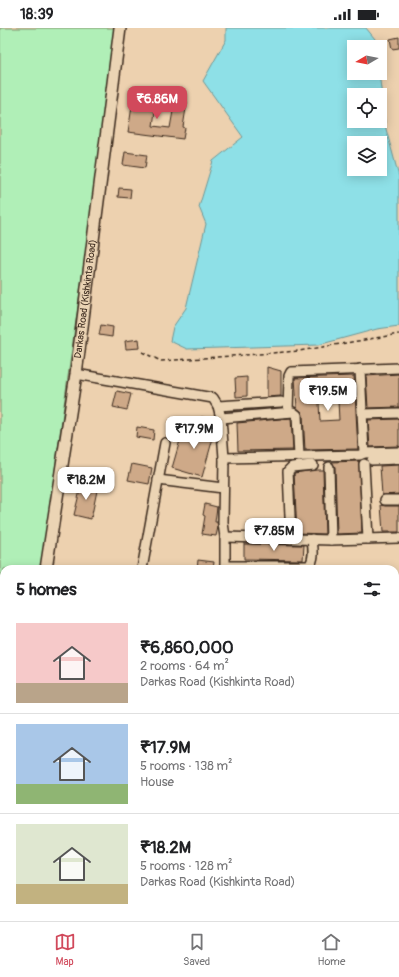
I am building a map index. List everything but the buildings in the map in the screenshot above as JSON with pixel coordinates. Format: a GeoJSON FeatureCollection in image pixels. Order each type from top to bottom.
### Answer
{"type":"FeatureCollection","features":[{"type":"Feature","properties":{"kind":"main road","name":"Darkas Road (Kishkinta Road)"},"geometry":{"type":"LineString","coordinates":[[47,565],[76,374],[120,28]]}},
{"type":"Feature","properties":{"kind":"street"},"geometry":{"type":"LineString","coordinates":[[288,412],[289,376],[292,372],[399,368]]}},
{"type":"Feature","properties":{"kind":"street"},"geometry":{"type":"LineString","coordinates":[[360,369],[364,453]]}},
{"type":"Feature","properties":{"kind":"street"},"geometry":{"type":"LineString","coordinates":[[76,374],[213,398],[218,406],[221,418],[224,458],[223,523],[225,565]]}},
{"type":"Feature","properties":{"kind":"street"},"geometry":{"type":"LineString","coordinates":[[218,406],[282,402]]}},
{"type":"Feature","properties":{"kind":"street"},"geometry":{"type":"LineString","coordinates":[[221,418],[293,412],[297,415],[299,457]]}},
{"type":"Feature","properties":{"kind":"street"},"geometry":{"type":"LineString","coordinates":[[362,414],[399,413]]}},
{"type":"Feature","properties":{"kind":"street"},"geometry":{"type":"LineString","coordinates":[[143,565],[165,443]]}},
{"type":"Feature","properties":{"kind":"street"},"geometry":{"type":"LineString","coordinates":[[224,458],[360,455],[364,453],[399,452]]}},
{"type":"Feature","properties":{"kind":"street"},"geometry":{"type":"LineString","coordinates":[[368,539],[368,462],[399,459]]}},
{"type":"Feature","properties":{"kind":"street"},"geometry":{"type":"LineString","coordinates":[[291,539],[288,472],[292,467],[313,465]]}},
{"type":"Feature","properties":{"kind":"street"},"geometry":{"type":"LineString","coordinates":[[329,468],[331,540]]}},
{"type":"Feature","properties":{"kind":"street"},"geometry":{"type":"LineString","coordinates":[[158,480],[223,488]]}},
{"type":"Feature","properties":{"kind":"street"},"geometry":{"type":"LineString","coordinates":[[385,500],[399,500]]}},
{"type":"Feature","properties":{"kind":"street"},"geometry":{"type":"LineString","coordinates":[[224,537],[331,540],[399,538]]}},
{"type":"Feature","properties":{"kind":"street"},"geometry":{"type":"LineString","coordinates":[[310,565],[313,558],[312,539]]}},
{"type":"Feature","properties":{"kind":"path"},"geometry":{"type":"LineString","coordinates":[[142,352],[162,361],[299,351],[399,334]]}},
{"type":"Feature","properties":{"kind":"green space"},"geometry":{"type":"Polygon","coordinates":[[[0,28],[117,28],[42,565],[0,565],[0,28]]]}},
{"type":"Feature","properties":{"kind":"water"},"geometry":{"type":"Polygon","coordinates":[[[226,28],[366,28],[375,39],[347,40],[347,80],[380,80],[381,88],[347,88],[347,128],[386,128],[399,177],[399,326],[377,329],[318,345],[187,349],[170,341],[173,327],[186,308],[206,224],[199,207],[213,161],[243,137],[203,81],[226,40],[226,28]]]}}]}
